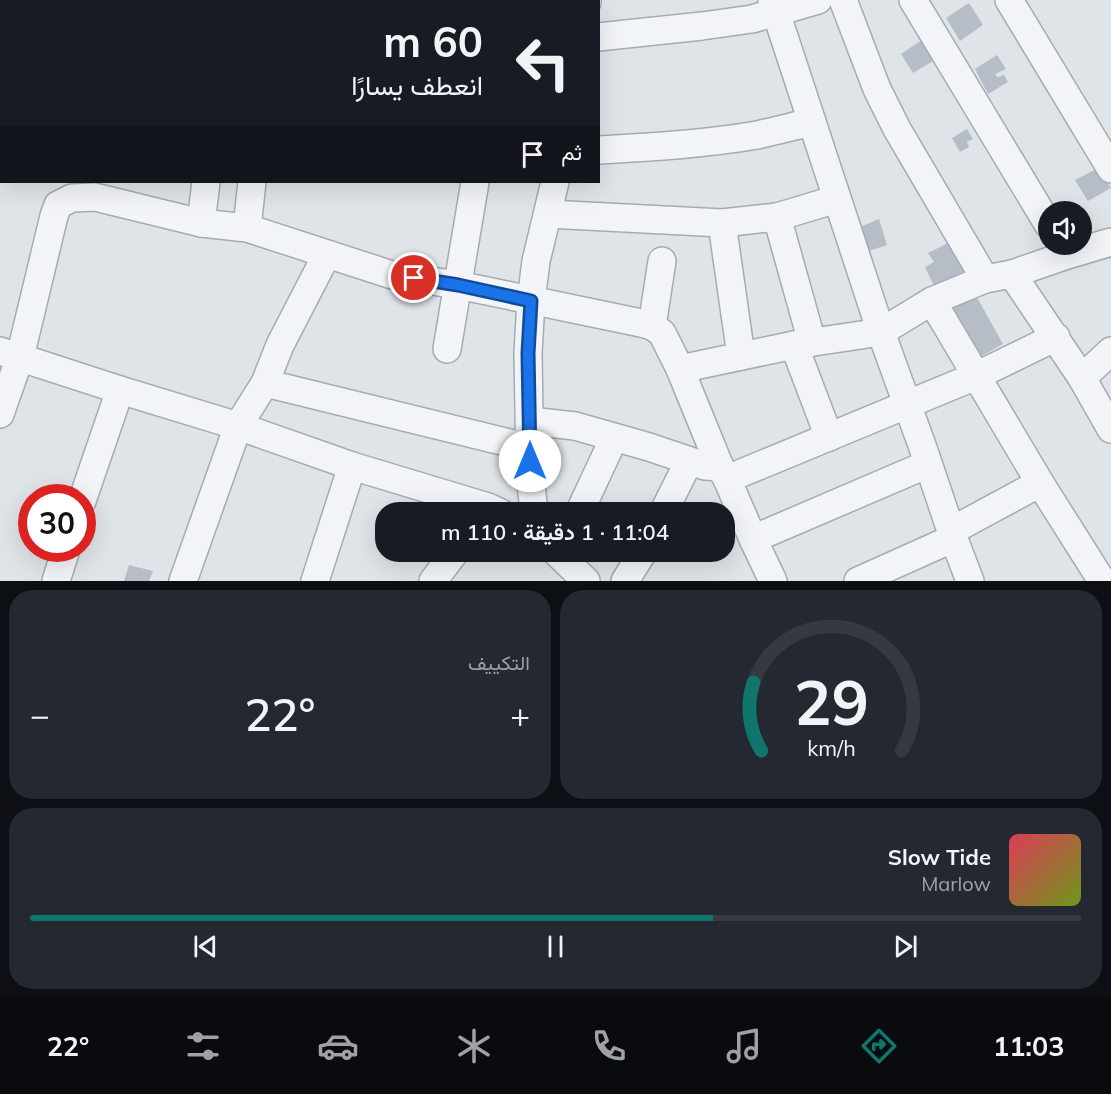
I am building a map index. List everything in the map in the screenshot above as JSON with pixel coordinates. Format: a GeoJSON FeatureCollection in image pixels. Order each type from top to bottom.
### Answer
{"type":"FeatureCollection","features":[{"type":"Feature","properties":{"kind":"street"},"geometry":{"type":"LineString","coordinates":[[600,37],[752,19],[774,6],[818,0]]}},
{"type":"Feature","properties":{"kind":"street"},"geometry":{"type":"LineString","coordinates":[[843,0],[877,89],[897,129],[985,279]]}},
{"type":"Feature","properties":{"kind":"street"},"geometry":{"type":"LineString","coordinates":[[913,0],[1038,207]]}},
{"type":"Feature","properties":{"kind":"street"},"geometry":{"type":"LineString","coordinates":[[1009,0],[1111,169]]}},
{"type":"Feature","properties":{"kind":"street"},"geometry":{"type":"LineString","coordinates":[[774,6],[881,332],[970,581]]}},
{"type":"Feature","properties":{"kind":"street"},"geometry":{"type":"LineString","coordinates":[[600,150],[704,142],[757,135],[812,122]]}},
{"type":"Feature","properties":{"kind":"street"},"geometry":{"type":"LineString","coordinates":[[201,223],[206,183]]}},
{"type":"Feature","properties":{"kind":"street"},"geometry":{"type":"LineString","coordinates":[[247,228],[252,183]]}},
{"type":"Feature","properties":{"kind":"street"},"geometry":{"type":"LineString","coordinates":[[447,349],[475,183]]}},
{"type":"Feature","properties":{"kind":"street"},"geometry":{"type":"LineString","coordinates":[[532,502],[528,353],[531,301],[536,261],[555,183]]}},
{"type":"Feature","properties":{"kind":"street"},"geometry":{"type":"LineString","coordinates":[[0,414],[10,354],[58,205],[72,198],[95,197],[201,223],[247,228],[392,275],[458,285],[652,326],[662,333],[680,369],[773,581]]}},
{"type":"Feature","properties":{"kind":"street"},"geometry":{"type":"LineString","coordinates":[[548,213],[722,223],[777,217],[837,199]]}},
{"type":"Feature","properties":{"kind":"street"},"geometry":{"type":"LineString","coordinates":[[777,217],[803,344],[829,437]]}},
{"type":"Feature","properties":{"kind":"street"},"geometry":{"type":"LineString","coordinates":[[722,223],[741,356]]}},
{"type":"Feature","properties":{"kind":"street"},"geometry":{"type":"LineString","coordinates":[[1092,245],[1111,242]]}},
{"type":"Feature","properties":{"kind":"street"},"geometry":{"type":"LineString","coordinates":[[183,581],[238,426],[265,383],[280,345],[327,254]]}},
{"type":"Feature","properties":{"kind":"street"},"geometry":{"type":"LineString","coordinates":[[680,369],[803,344],[881,332],[932,302],[985,279],[1012,274],[1053,255]]}},
{"type":"Feature","properties":{"kind":"street"},"geometry":{"type":"LineString","coordinates":[[652,326],[662,261]]}},
{"type":"Feature","properties":{"kind":"street"},"geometry":{"type":"LineString","coordinates":[[1012,274],[1056,337],[1111,429]]}},
{"type":"Feature","properties":{"kind":"street"},"geometry":{"type":"LineString","coordinates":[[932,302],[1100,580]]}},
{"type":"Feature","properties":{"kind":"street"},"geometry":{"type":"LineString","coordinates":[[530,421],[575,426],[649,447],[724,473],[829,437],[976,376],[1056,337]]}},
{"type":"Feature","properties":{"kind":"street"},"geometry":{"type":"LineString","coordinates":[[1082,378],[1111,351]]}},
{"type":"Feature","properties":{"kind":"street"},"geometry":{"type":"LineString","coordinates":[[10,354],[238,426],[463,502]]}},
{"type":"Feature","properties":{"kind":"street"},"geometry":{"type":"LineString","coordinates":[[265,383],[530,448]]}},
{"type":"Feature","properties":{"kind":"street"},"geometry":{"type":"LineString","coordinates":[[88,484],[120,390]]}},
{"type":"Feature","properties":{"kind":"street"},"geometry":{"type":"LineString","coordinates":[[584,502],[614,438]]}},
{"type":"Feature","properties":{"kind":"street"},"geometry":{"type":"LineString","coordinates":[[668,502],[689,461]]}},
{"type":"Feature","properties":{"kind":"street"},"geometry":{"type":"LineString","coordinates":[[753,539],[928,464]]}},
{"type":"Feature","properties":{"kind":"street"},"geometry":{"type":"LineString","coordinates":[[315,581],[352,466]]}},
{"type":"Feature","properties":{"kind":"street"},"geometry":{"type":"LineString","coordinates":[[858,581],[952,534],[1040,483]]}},
{"type":"Feature","properties":{"kind":"street"},"geometry":{"type":"LineString","coordinates":[[56,581],[62,562]]}},
{"type":"Feature","properties":{"kind":"street"},"geometry":{"type":"LineString","coordinates":[[433,581],[447,562]]}},
{"type":"Feature","properties":{"kind":"street"},"geometry":{"type":"LineString","coordinates":[[567,562],[584,580]]}},
{"type":"Feature","properties":{"kind":"street"},"geometry":{"type":"LineString","coordinates":[[625,581],[637,562]]}},
{"type":"Feature","properties":{"kind":"building"},"geometry":{"type":"Polygon","coordinates":[[[969,3],[983,25],[960,41],[946,18],[969,3]]]}},
{"type":"Feature","properties":{"kind":"building"},"geometry":{"type":"Polygon","coordinates":[[[925,38],[938,58],[913,73],[901,54],[925,38]]]}},
{"type":"Feature","properties":{"kind":"building"},"geometry":{"type":"Polygon","coordinates":[[[997,55],[1006,69],[995,74],[998,77],[1004,75],[1008,82],[988,94],[975,69],[997,55]]]}},
{"type":"Feature","properties":{"kind":"building"},"geometry":{"type":"Polygon","coordinates":[[[967,129],[973,139],[967,142],[969,147],[960,152],[952,138],[967,129]]]}},
{"type":"Feature","properties":{"kind":"building"},"geometry":{"type":"Polygon","coordinates":[[[1098,168],[1111,188],[1088,201],[1075,180],[1098,168]]]}},
{"type":"Feature","properties":{"kind":"building"},"geometry":{"type":"Polygon","coordinates":[[[879,219],[887,245],[869,251],[860,227],[879,219]]]}},
{"type":"Feature","properties":{"kind":"building"},"geometry":{"type":"Polygon","coordinates":[[[948,243],[964,271],[935,288],[925,267],[934,262],[928,253],[948,243]]]}},
{"type":"Feature","properties":{"kind":"building"},"geometry":{"type":"Polygon","coordinates":[[[974,292],[1003,344],[978,358],[950,309],[974,292]]]}},
{"type":"Feature","properties":{"kind":"building"},"geometry":{"type":"Polygon","coordinates":[[[129,565],[153,571],[149,581],[124,581],[129,565]]]}},
{"type":"Feature","properties":{"kind":"route"},"geometry":{"type":"LineString","coordinates":[[414,278],[531,301],[528,353],[530,461]]}}]}
